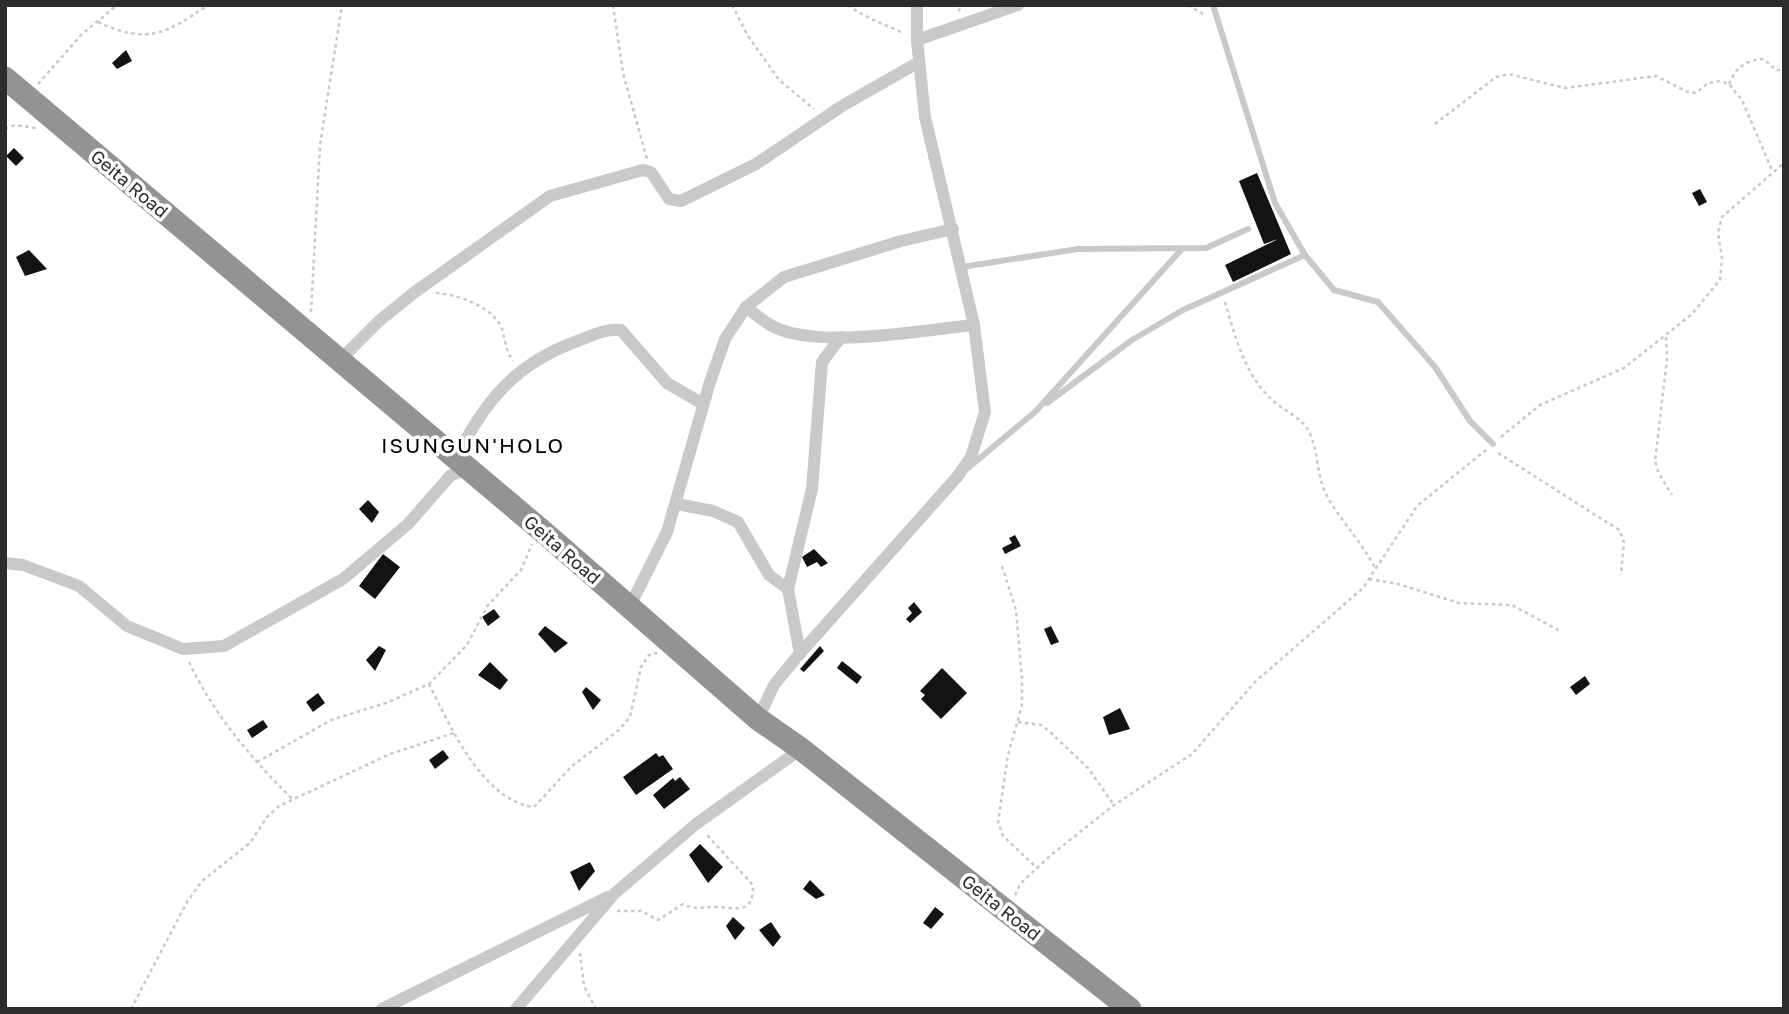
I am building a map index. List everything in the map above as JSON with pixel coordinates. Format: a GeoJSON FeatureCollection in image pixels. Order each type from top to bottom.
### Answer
{"type":"FeatureCollection","features":[{"type":"Feature","properties":{"kind":"highway","name":"Geita Road"},"geometry":{"type":"LineString","coordinates":[[5,78],[460,465],[547,535],[758,719],[801,749],[1130,1009]]}},
{"type":"Feature","properties":{"kind":"street"},"geometry":{"type":"LineString","coordinates":[[758,719],[774,685],[957,477],[971,457],[985,412],[974,326],[962,267],[925,117],[917,40],[917,5]]}},
{"type":"Feature","properties":{"kind":"street"},"geometry":{"type":"LineString","coordinates":[[917,40],[1018,5]]}},
{"type":"Feature","properties":{"kind":"street"},"geometry":{"type":"LineString","coordinates":[[339,362],[379,321],[415,292],[550,196],[635,170],[651,172],[669,199],[681,201],[756,164],[825,118],[919,62]]}},
{"type":"Feature","properties":{"kind":"street"},"geometry":{"type":"LineString","coordinates":[[629,608],[667,532],[677,504],[725,339],[746,307],[784,278],[901,241],[953,229]]}},
{"type":"Feature","properties":{"kind":"street"},"geometry":{"type":"LineString","coordinates":[[746,307],[772,327],[800,335],[841,337],[974,326]]}},
{"type":"Feature","properties":{"kind":"street"},"geometry":{"type":"LineString","coordinates":[[5,563],[23,565],[79,586],[127,626],[183,649],[224,646],[343,579],[408,524],[460,465],[481,413],[519,371],[562,346],[604,331],[621,330],[667,383],[704,404]]}},
{"type":"Feature","properties":{"kind":"street"},"geometry":{"type":"LineString","coordinates":[[800,654],[788,589],[812,489],[822,362],[841,337]]}},
{"type":"Feature","properties":{"kind":"street"},"geometry":{"type":"LineString","coordinates":[[677,504],[713,511],[738,522],[769,575],[788,589]]}},
{"type":"Feature","properties":{"kind":"street"},"geometry":{"type":"LineString","coordinates":[[516,1009],[614,894],[696,824],[801,749]]}},
{"type":"Feature","properties":{"kind":"street"},"geometry":{"type":"LineString","coordinates":[[382,1009],[614,894]]}},
{"type":"Feature","properties":{"kind":"lane"},"geometry":{"type":"LineString","coordinates":[[1213,5],[1275,203],[1305,255],[1334,290],[1378,302],[1434,367],[1470,421],[1493,444]]}},
{"type":"Feature","properties":{"kind":"lane"},"geometry":{"type":"LineString","coordinates":[[962,267],[1078,249],[1206,248],[1248,229]]}},
{"type":"Feature","properties":{"kind":"lane"},"geometry":{"type":"LineString","coordinates":[[1035,412],[1181,250]]}},
{"type":"Feature","properties":{"kind":"lane"},"geometry":{"type":"LineString","coordinates":[[957,477],[1035,412],[1132,340],[1223,292],[1305,255]]}},
{"type":"Feature","properties":{"kind":"path"},"geometry":{"type":"LineString","coordinates":[[27,97],[67,49],[117,5]]}},
{"type":"Feature","properties":{"kind":"path"},"geometry":{"type":"LineString","coordinates":[[99,22],[124,34],[141,35],[166,30],[208,5]]}},
{"type":"Feature","properties":{"kind":"path"},"geometry":{"type":"LineString","coordinates":[[310,337],[320,145],[342,5]]}},
{"type":"Feature","properties":{"kind":"path"},"geometry":{"type":"LineString","coordinates":[[613,5],[623,73],[651,172]]}},
{"type":"Feature","properties":{"kind":"path"},"geometry":{"type":"LineString","coordinates":[[732,5],[748,36],[779,80],[825,118]]}},
{"type":"Feature","properties":{"kind":"path"},"geometry":{"type":"LineString","coordinates":[[848,5],[865,19],[888,24],[917,40]]}},
{"type":"Feature","properties":{"kind":"path"},"geometry":{"type":"LineString","coordinates":[[1188,5],[1219,24]]}},
{"type":"Feature","properties":{"kind":"path"},"geometry":{"type":"LineString","coordinates":[[1729,84],[1734,71],[1755,60],[1764,59],[1776,70],[1784,70]]}},
{"type":"Feature","properties":{"kind":"path"},"geometry":{"type":"LineString","coordinates":[[1435,124],[1496,77],[1509,74],[1565,88],[1600,81],[1631,80],[1644,75],[1665,79],[1688,92],[1696,93],[1714,81],[1729,84],[1742,100],[1772,170]]}},
{"type":"Feature","properties":{"kind":"path"},"geometry":{"type":"LineString","coordinates":[[1006,912],[1021,883],[1037,868],[1114,805],[1192,754],[1255,682],[1369,579],[1417,506],[1539,405],[1610,376],[1666,337],[1707,300],[1720,280],[1722,258],[1718,233],[1723,217],[1772,170],[1784,163]]}},
{"type":"Feature","properties":{"kind":"path"},"geometry":{"type":"LineString","coordinates":[[415,292],[446,294],[489,311],[501,327],[510,356],[519,371]]}},
{"type":"Feature","properties":{"kind":"path"},"geometry":{"type":"LineString","coordinates":[[1223,292],[1241,353],[1251,373],[1270,398],[1301,421],[1309,431],[1317,473],[1326,493],[1341,520],[1354,531],[1375,568]]}},
{"type":"Feature","properties":{"kind":"path"},"geometry":{"type":"LineString","coordinates":[[1666,337],[1667,359],[1655,461],[1659,474],[1672,495]]}},
{"type":"Feature","properties":{"kind":"path"},"geometry":{"type":"LineString","coordinates":[[1493,444],[1503,459],[1619,530],[1624,542],[1621,575]]}},
{"type":"Feature","properties":{"kind":"path"},"geometry":{"type":"LineString","coordinates":[[257,762],[293,739],[331,720],[396,700],[429,684],[467,645],[488,605],[521,570],[532,544],[547,535]]}},
{"type":"Feature","properties":{"kind":"path"},"geometry":{"type":"LineString","coordinates":[[1002,566],[1013,593],[1021,647],[1022,705],[1008,755],[998,822],[1003,836],[1037,868]]}},
{"type":"Feature","properties":{"kind":"path"},"geometry":{"type":"LineString","coordinates":[[1369,579],[1398,584],[1459,603],[1512,606],[1562,632]]}},
{"type":"Feature","properties":{"kind":"path"},"geometry":{"type":"LineString","coordinates":[[429,684],[454,733],[504,798],[517,805],[534,807],[572,766],[619,730],[630,716],[641,667],[649,655],[676,648]]}},
{"type":"Feature","properties":{"kind":"path"},"geometry":{"type":"LineString","coordinates":[[183,649],[204,695],[257,762],[294,801]]}},
{"type":"Feature","properties":{"kind":"path"},"geometry":{"type":"LineString","coordinates":[[1018,722],[1041,724],[1088,768],[1114,805]]}},
{"type":"Feature","properties":{"kind":"path"},"geometry":{"type":"LineString","coordinates":[[131,1009],[187,902],[202,881],[250,843],[267,817],[279,806],[390,754],[454,733]]}},
{"type":"Feature","properties":{"kind":"path"},"geometry":{"type":"LineString","coordinates":[[596,1009],[584,986],[584,928],[621,909],[641,911],[658,920],[683,904],[700,909],[713,907],[738,911],[753,895],[753,885],[696,824]]}},
{"type":"Feature","properties":{"kind":"building"},"geometry":{"type":"Polygon","coordinates":[[[126,50],[132,61],[117,69],[112,63],[126,50]]]}},
{"type":"Feature","properties":{"kind":"building"},"geometry":{"type":"Polygon","coordinates":[[[14,148],[24,158],[16,166],[6,156],[14,148]]]}},
{"type":"Feature","properties":{"kind":"building"},"geometry":{"type":"Polygon","coordinates":[[[1257,173],[1291,254],[1233,282],[1225,265],[1278,239],[1264,244],[1239,181],[1257,173]]]}},
{"type":"Feature","properties":{"kind":"building"},"geometry":{"type":"Polygon","coordinates":[[[1700,189],[1707,202],[1699,206],[1692,193],[1700,189]]]}},
{"type":"Feature","properties":{"kind":"building"},"geometry":{"type":"Polygon","coordinates":[[[29,250],[47,269],[25,276],[16,257],[29,250]]]}},
{"type":"Feature","properties":{"kind":"building"},"geometry":{"type":"Polygon","coordinates":[[[368,500],[379,512],[372,523],[359,509],[368,500]]]}},
{"type":"Feature","properties":{"kind":"building"},"geometry":{"type":"Polygon","coordinates":[[[1015,535],[1021,546],[1005,554],[1002,548],[1012,543],[1009,538],[1015,535]]]}},
{"type":"Feature","properties":{"kind":"building"},"geometry":{"type":"Polygon","coordinates":[[[814,549],[828,563],[821,567],[817,562],[807,567],[802,557],[814,549]]]}},
{"type":"Feature","properties":{"kind":"building"},"geometry":{"type":"Polygon","coordinates":[[[383,554],[400,567],[375,599],[359,586],[383,554]]]}},
{"type":"Feature","properties":{"kind":"building"},"geometry":{"type":"Polygon","coordinates":[[[914,602],[922,612],[910,623],[906,619],[912,613],[908,608],[914,602]]]}},
{"type":"Feature","properties":{"kind":"building"},"geometry":{"type":"Polygon","coordinates":[[[494,609],[500,617],[488,626],[482,617],[494,609]]]}},
{"type":"Feature","properties":{"kind":"building"},"geometry":{"type":"Polygon","coordinates":[[[545,626],[568,643],[555,653],[538,634],[545,626]]]}},
{"type":"Feature","properties":{"kind":"building"},"geometry":{"type":"Polygon","coordinates":[[[1051,626],[1059,642],[1051,645],[1044,629],[1051,626]]]}},
{"type":"Feature","properties":{"kind":"building"},"geometry":{"type":"Polygon","coordinates":[[[379,646],[386,650],[375,671],[366,660],[379,646]]]}},
{"type":"Feature","properties":{"kind":"building"},"geometry":{"type":"Polygon","coordinates":[[[820,646],[824,651],[804,672],[800,669],[820,646]]]}},
{"type":"Feature","properties":{"kind":"building"},"geometry":{"type":"Polygon","coordinates":[[[842,661],[862,677],[857,684],[837,668],[842,661]]]}},
{"type":"Feature","properties":{"kind":"building"},"geometry":{"type":"Polygon","coordinates":[[[490,662],[508,680],[500,690],[478,675],[490,662]]]}},
{"type":"Feature","properties":{"kind":"building"},"geometry":{"type":"Polygon","coordinates":[[[942,668],[967,693],[941,719],[921,699],[925,695],[920,691],[942,668]]]}},
{"type":"Feature","properties":{"kind":"building"},"geometry":{"type":"Polygon","coordinates":[[[1585,676],[1590,684],[1576,695],[1570,687],[1585,676]]]}},
{"type":"Feature","properties":{"kind":"building"},"geometry":{"type":"Polygon","coordinates":[[[586,687],[601,700],[593,710],[582,692],[586,687]]]}},
{"type":"Feature","properties":{"kind":"building"},"geometry":{"type":"Polygon","coordinates":[[[318,693],[325,703],[313,712],[306,702],[318,693]]]}},
{"type":"Feature","properties":{"kind":"building"},"geometry":{"type":"Polygon","coordinates":[[[1120,708],[1130,729],[1109,735],[1103,717],[1120,708]]]}},
{"type":"Feature","properties":{"kind":"building"},"geometry":{"type":"Polygon","coordinates":[[[263,720],[268,727],[252,738],[247,730],[263,720]]]}},
{"type":"Feature","properties":{"kind":"building"},"geometry":{"type":"Polygon","coordinates":[[[443,750],[449,758],[435,769],[429,760],[443,750]]]}},
{"type":"Feature","properties":{"kind":"building"},"geometry":{"type":"Polygon","coordinates":[[[656,753],[659,757],[663,755],[673,769],[636,795],[623,777],[656,753]]]}},
{"type":"Feature","properties":{"kind":"building"},"geometry":{"type":"Polygon","coordinates":[[[680,777],[690,789],[664,809],[653,795],[673,778],[675,781],[680,777]]]}},
{"type":"Feature","properties":{"kind":"building"},"geometry":{"type":"Polygon","coordinates":[[[700,844],[723,867],[708,883],[689,855],[700,844]]]}},
{"type":"Feature","properties":{"kind":"building"},"geometry":{"type":"Polygon","coordinates":[[[590,862],[595,871],[579,891],[570,872],[590,862]]]}},
{"type":"Feature","properties":{"kind":"building"},"geometry":{"type":"Polygon","coordinates":[[[810,880],[825,895],[816,899],[803,889],[810,880]]]}},
{"type":"Feature","properties":{"kind":"building"},"geometry":{"type":"Polygon","coordinates":[[[935,907],[944,914],[931,929],[923,923],[935,907]]]}},
{"type":"Feature","properties":{"kind":"building"},"geometry":{"type":"Polygon","coordinates":[[[733,917],[745,928],[735,940],[726,926],[733,917]]]}},
{"type":"Feature","properties":{"kind":"building"},"geometry":{"type":"Polygon","coordinates":[[[771,922],[781,937],[773,947],[759,930],[771,922]]]}},
{"type":"Feature","properties":{"kind":"district","name":"ISUNGUN'HOLO"},"geometry":{"type":"Point","coordinates":[473,446]}}]}
